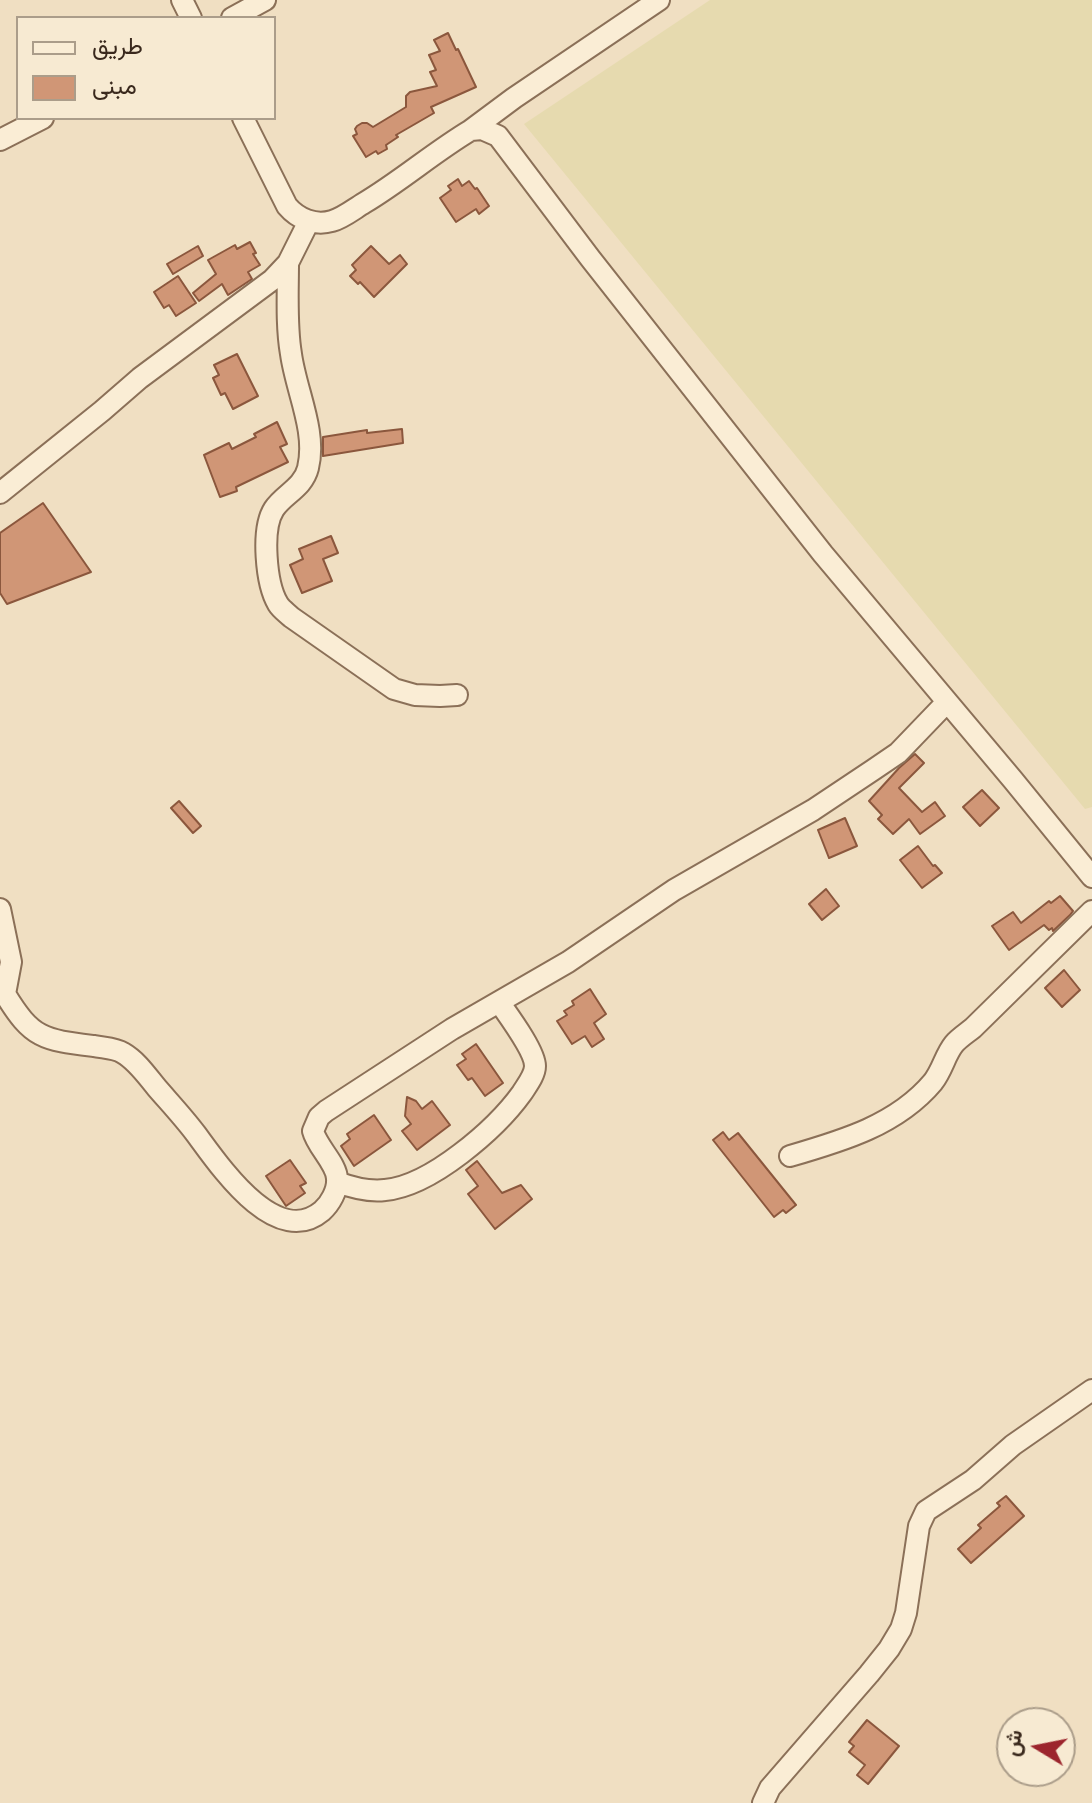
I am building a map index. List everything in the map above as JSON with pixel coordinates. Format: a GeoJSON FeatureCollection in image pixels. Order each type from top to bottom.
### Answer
{"type":"FeatureCollection","features":[{"type":"Feature","properties":{"kind":"street"},"geometry":{"type":"LineString","coordinates":[[236,16],[265,0]]}},
{"type":"Feature","properties":{"kind":"street"},"geometry":{"type":"LineString","coordinates":[[244,120],[287,206],[293,213],[309,221],[331,222],[388,189],[514,98],[659,0]]}},
{"type":"Feature","properties":{"kind":"street"},"geometry":{"type":"LineString","coordinates":[[0,140],[39,120]]}},
{"type":"Feature","properties":{"kind":"street"},"geometry":{"type":"LineString","coordinates":[[471,130],[487,130],[503,141],[590,258],[823,554],[1092,877]]}},
{"type":"Feature","properties":{"kind":"street"},"geometry":{"type":"LineString","coordinates":[[0,493],[140,378],[272,280],[288,263],[309,221]]}},
{"type":"Feature","properties":{"kind":"street"},"geometry":{"type":"LineString","coordinates":[[288,263],[290,353],[311,454],[301,484],[275,508],[268,523],[266,547],[270,581],[278,606],[394,689],[415,695],[457,695]]}},
{"type":"Feature","properties":{"kind":"street"},"geometry":{"type":"LineString","coordinates":[[0,909],[11,962],[5,994],[29,1027],[43,1037],[123,1053],[135,1062],[178,1112],[232,1181],[278,1218],[295,1220],[321,1211],[332,1198],[337,1182],[338,1176],[313,1131],[319,1117],[452,1029],[568,962],[674,890],[813,810],[898,753],[947,702]]}},
{"type":"Feature","properties":{"kind":"street"},"geometry":{"type":"LineString","coordinates":[[790,1156],[850,1138],[914,1101],[943,1068],[956,1041],[1092,911]]}},
{"type":"Feature","properties":{"kind":"street"},"geometry":{"type":"LineString","coordinates":[[337,1182],[356,1189],[386,1190],[412,1182],[464,1151],[507,1112],[529,1082],[535,1063],[499,1002]]}},
{"type":"Feature","properties":{"kind":"street"},"geometry":{"type":"LineString","coordinates":[[763,1803],[770,1788],[869,1674],[901,1629],[919,1526],[926,1511],[973,1480],[1013,1445],[1092,1390]]}},
{"type":"Feature","properties":{"kind":"shaded area"},"geometry":{"type":"Polygon","coordinates":[[[710,0],[1092,0],[1092,807],[1085,809],[524,124],[710,0]]]}},
{"type":"Feature","properties":{"kind":"building"},"geometry":{"type":"Polygon","coordinates":[[[448,33],[476,87],[431,107],[434,113],[396,135],[398,137],[386,145],[387,149],[366,157],[353,136],[357,134],[355,129],[362,123],[373,127],[406,107],[406,96],[410,92],[437,86],[430,72],[436,70],[429,55],[440,51],[434,40],[448,33]]]}},
{"type":"Feature","properties":{"kind":"building"},"geometry":{"type":"Polygon","coordinates":[[[458,179],[462,186],[469,181],[489,206],[479,214],[476,209],[456,222],[440,198],[451,190],[448,186],[458,179]]]}},
{"type":"Feature","properties":{"kind":"building"},"geometry":{"type":"Polygon","coordinates":[[[250,242],[260,265],[248,272],[252,279],[228,295],[222,284],[199,301],[193,293],[216,274],[208,260],[235,245],[237,249],[250,242]]]}},
{"type":"Feature","properties":{"kind":"building"},"geometry":{"type":"Polygon","coordinates":[[[198,246],[203,256],[173,274],[167,264],[198,246]]]}},
{"type":"Feature","properties":{"kind":"building"},"geometry":{"type":"Polygon","coordinates":[[[371,246],[389,264],[400,255],[407,264],[374,297],[350,276],[356,270],[352,265],[371,246]]]}},
{"type":"Feature","properties":{"kind":"building"},"geometry":{"type":"Polygon","coordinates":[[[178,276],[196,303],[176,316],[169,305],[164,308],[154,292],[178,276]]]}},
{"type":"Feature","properties":{"kind":"building"},"geometry":{"type":"Polygon","coordinates":[[[237,354],[258,396],[233,409],[225,393],[221,395],[213,378],[219,375],[214,365],[237,354]]]}},
{"type":"Feature","properties":{"kind":"building"},"geometry":{"type":"Polygon","coordinates":[[[277,422],[287,444],[280,447],[288,462],[236,487],[237,491],[220,497],[204,455],[229,443],[232,449],[277,422]]]}},
{"type":"Feature","properties":{"kind":"building"},"geometry":{"type":"Polygon","coordinates":[[[402,429],[403,443],[323,456],[323,437],[367,430],[367,433],[402,429]]]}},
{"type":"Feature","properties":{"kind":"building"},"geometry":{"type":"Polygon","coordinates":[[[43,503],[91,572],[7,604],[0,593],[0,533],[43,503]]]}},
{"type":"Feature","properties":{"kind":"building"},"geometry":{"type":"Polygon","coordinates":[[[331,536],[338,553],[323,559],[332,581],[302,593],[290,565],[303,559],[299,549],[331,536]]]}},
{"type":"Feature","properties":{"kind":"building"},"geometry":{"type":"Polygon","coordinates":[[[915,754],[924,763],[899,788],[922,812],[935,802],[945,816],[920,834],[909,819],[893,834],[878,819],[882,815],[869,801],[915,754]]]}},
{"type":"Feature","properties":{"kind":"building"},"geometry":{"type":"Polygon","coordinates":[[[982,790],[999,808],[980,826],[963,807],[982,790]]]}},
{"type":"Feature","properties":{"kind":"building"},"geometry":{"type":"Polygon","coordinates":[[[179,801],[201,826],[193,833],[171,808],[179,801]]]}},
{"type":"Feature","properties":{"kind":"building"},"geometry":{"type":"Polygon","coordinates":[[[845,818],[857,846],[829,858],[818,830],[845,818]]]}},
{"type":"Feature","properties":{"kind":"building"},"geometry":{"type":"Polygon","coordinates":[[[918,846],[942,873],[922,888],[900,860],[918,846]]]}},
{"type":"Feature","properties":{"kind":"building"},"geometry":{"type":"Polygon","coordinates":[[[826,889],[839,906],[822,920],[809,904],[826,889]]]}},
{"type":"Feature","properties":{"kind":"building"},"geometry":{"type":"Polygon","coordinates":[[[1060,896],[1073,911],[1053,931],[1044,925],[1009,950],[992,926],[1013,912],[1021,923],[1060,896]]]}},
{"type":"Feature","properties":{"kind":"building"},"geometry":{"type":"Polygon","coordinates":[[[1064,970],[1080,990],[1062,1007],[1045,988],[1064,970]]]}},
{"type":"Feature","properties":{"kind":"building"},"geometry":{"type":"Polygon","coordinates":[[[590,989],[606,1014],[594,1023],[604,1039],[592,1047],[585,1036],[572,1044],[557,1021],[567,1015],[564,1011],[574,1005],[572,1001],[590,989]]]}},
{"type":"Feature","properties":{"kind":"building"},"geometry":{"type":"Polygon","coordinates":[[[476,1044],[503,1083],[485,1096],[472,1078],[468,1080],[457,1065],[466,1059],[462,1054],[476,1044]]]}},
{"type":"Feature","properties":{"kind":"building"},"geometry":{"type":"Polygon","coordinates":[[[407,1097],[416,1101],[422,1109],[432,1101],[450,1125],[417,1150],[402,1131],[411,1124],[405,1116],[407,1097]]]}},
{"type":"Feature","properties":{"kind":"building"},"geometry":{"type":"Polygon","coordinates":[[[374,1115],[391,1140],[354,1166],[341,1146],[350,1139],[347,1134],[374,1115]]]}},
{"type":"Feature","properties":{"kind":"building"},"geometry":{"type":"Polygon","coordinates":[[[723,1132],[729,1140],[738,1133],[796,1205],[774,1217],[713,1140],[723,1132]]]}},
{"type":"Feature","properties":{"kind":"building"},"geometry":{"type":"Polygon","coordinates":[[[290,1160],[306,1183],[300,1186],[305,1193],[286,1206],[266,1176],[290,1160]]]}},
{"type":"Feature","properties":{"kind":"building"},"geometry":{"type":"Polygon","coordinates":[[[477,1161],[502,1193],[521,1185],[532,1199],[495,1229],[468,1194],[478,1186],[466,1170],[477,1161]]]}},
{"type":"Feature","properties":{"kind":"building"},"geometry":{"type":"Polygon","coordinates":[[[1006,1496],[1024,1516],[971,1563],[958,1549],[981,1528],[978,1525],[1000,1506],[997,1503],[1006,1496]]]}},
{"type":"Feature","properties":{"kind":"building"},"geometry":{"type":"Polygon","coordinates":[[[867,1720],[899,1746],[868,1784],[857,1775],[865,1765],[849,1752],[854,1746],[849,1742],[867,1720]]]}}]}
